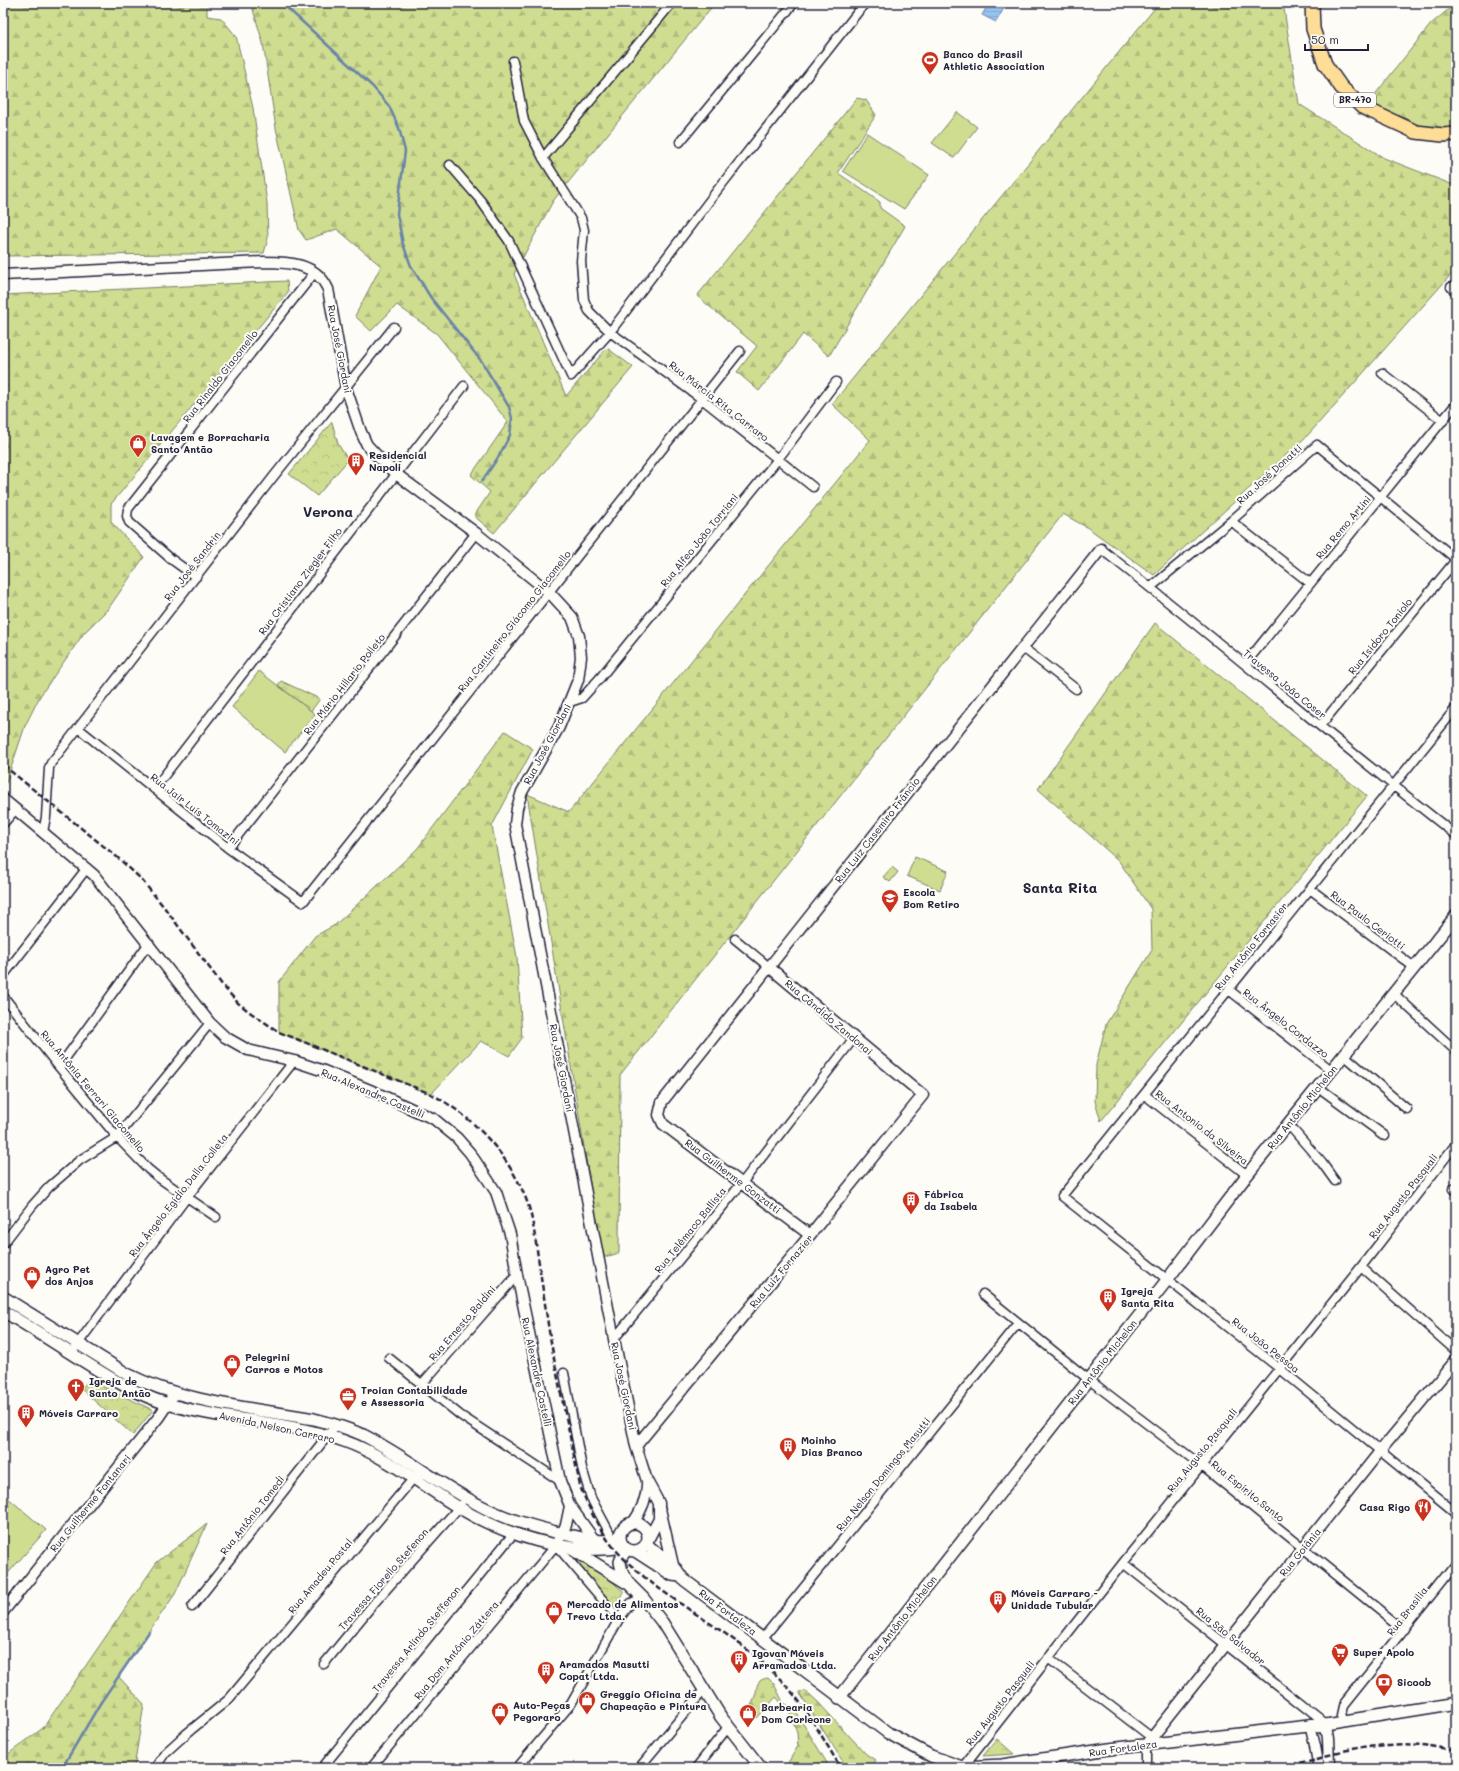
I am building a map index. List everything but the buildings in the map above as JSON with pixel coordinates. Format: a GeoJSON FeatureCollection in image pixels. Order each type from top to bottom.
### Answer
{"type":"FeatureCollection","features":[{"type":"Feature","properties":{"kind":"highway","name":"BR-470"},"geometry":{"type":"LineString","coordinates":[[1312,3],[1313,29],[1325,64],[1341,87],[1362,108],[1416,132],[1443,135],[1456,134]]}},
{"type":"Feature","properties":{"kind":"main road","name":"Rua Antônio Michelon"},"geometry":{"type":"LineString","coordinates":[[839,1698],[1167,1280],[1247,1175],[1456,916]]}},
{"type":"Feature","properties":{"kind":"main road","name":"Avenida Nelson Carraro"},"geometry":{"type":"LineString","coordinates":[[3,1297],[127,1374],[147,1384],[175,1393],[314,1419],[336,1425],[362,1435],[421,1469],[466,1498],[498,1514],[598,1545]]}},
{"type":"Feature","properties":{"kind":"main road","name":"Avenida Nelson Carraro"},"geometry":{"type":"LineString","coordinates":[[3,1311],[101,1373],[144,1396],[168,1404],[327,1436],[358,1447],[414,1479],[459,1508],[514,1533],[556,1545],[598,1545],[610,1542],[624,1545]]}},
{"type":"Feature","properties":{"kind":"main road"},"geometry":{"type":"LineString","coordinates":[[123,1385],[127,1374]]}},
{"type":"Feature","properties":{"kind":"main road"},"geometry":{"type":"LineString","coordinates":[[246,1420],[248,1407]]}},
{"type":"Feature","properties":{"kind":"main road"},"geometry":{"type":"LineString","coordinates":[[660,1511],[673,1567]]}},
{"type":"Feature","properties":{"kind":"main road"},"geometry":{"type":"LineString","coordinates":[[624,1545],[640,1550],[647,1542],[648,1536],[645,1527],[637,1523],[633,1523],[628,1524],[622,1530],[624,1545],[620,1562],[622,1572],[630,1585]]}},
{"type":"Feature","properties":{"kind":"main road","name":"Rua Fortaleza"},"geometry":{"type":"LineString","coordinates":[[647,1542],[673,1567],[680,1576],[870,1721],[905,1744],[931,1756],[962,1767],[1050,1763],[1148,1741],[1328,1724],[1456,1703]]}},
{"type":"Feature","properties":{"kind":"main road","name":"Rua Fortaleza"},"geometry":{"type":"LineString","coordinates":[[624,1545],[672,1575],[680,1576]]}},
{"type":"Feature","properties":{"kind":"main road"},"geometry":{"type":"LineString","coordinates":[[568,1546],[630,1585],[643,1598],[662,1622],[728,1727],[761,1768]]}},
{"type":"Feature","properties":{"kind":"street"},"geometry":{"type":"LineString","coordinates":[[543,158],[672,3]]}},
{"type":"Feature","properties":{"kind":"street"},"geometry":{"type":"LineString","coordinates":[[680,142],[794,3]]}},
{"type":"Feature","properties":{"kind":"street"},"geometry":{"type":"LineString","coordinates":[[450,165],[490,213],[509,241],[571,376],[610,332],[719,188],[865,3]]}},
{"type":"Feature","properties":{"kind":"street","name":"Rua Márcia Rita Carraro"},"geometry":{"type":"LineString","coordinates":[[513,61],[524,121],[543,158],[581,218],[584,230],[581,261],[584,300],[590,312],[610,332],[702,399],[814,487]]}},
{"type":"Feature","properties":{"kind":"street","name":"Rua José Giordani"},"geometry":{"type":"LineString","coordinates":[[3,275],[270,262],[303,265],[315,272],[324,281],[328,289],[346,388],[367,445],[396,474],[476,532],[550,592],[572,617],[579,636],[581,657],[578,680],[559,727],[522,792],[517,808],[515,824],[636,1446],[648,1481],[656,1496],[660,1511]]}},
{"type":"Feature","properties":{"kind":"street","name":"Rua Rinaldo Giacomello"},"geometry":{"type":"LineString","coordinates":[[196,577],[171,559],[129,522],[127,516],[128,509],[315,272]]}},
{"type":"Feature","properties":{"kind":"street","name":"Rua José Sandrin"},"geometry":{"type":"LineString","coordinates":[[43,832],[49,768],[78,728],[274,476],[394,327]]}},
{"type":"Feature","properties":{"kind":"street","name":"Rua Cantineiro Giácomo Giacomello"},"geometry":{"type":"LineString","coordinates":[[304,902],[740,351]]}},
{"type":"Feature","properties":{"kind":"street"},"geometry":{"type":"LineString","coordinates":[[1382,373],[1442,420]]}},
{"type":"Feature","properties":{"kind":"street","name":"Rua Alfeo João Torriani"},"geometry":{"type":"LineString","coordinates":[[570,702],[582,698],[600,678],[778,459],[836,382]]}},
{"type":"Feature","properties":{"kind":"street","name":"Rua Cristiano Ziegler Filho"},"geometry":{"type":"LineString","coordinates":[[154,789],[464,386]]}},
{"type":"Feature","properties":{"kind":"street","name":"Rua Remo Artini"},"geometry":{"type":"LineString","coordinates":[[1245,664],[1456,404]]}},
{"type":"Feature","properties":{"kind":"street","name":"Rua José Donatti"},"geometry":{"type":"LineString","coordinates":[[1151,588],[1231,521],[1317,445],[1456,560]]}},
{"type":"Feature","properties":{"kind":"street"},"geometry":{"type":"LineString","coordinates":[[1231,521],[1310,583]]}},
{"type":"Feature","properties":{"kind":"street","name":"Rua Mário Hillario Polleto"},"geometry":{"type":"LineString","coordinates":[[228,848],[476,532]]}},
{"type":"Feature","properties":{"kind":"street","name":"Travessa João Coser"},"geometry":{"type":"LineString","coordinates":[[1101,549],[1245,664],[1393,786],[1456,835]]}},
{"type":"Feature","properties":{"kind":"street","name":"Rua Luiz Casemiro Frâncio"},"geometry":{"type":"LineString","coordinates":[[659,1114],[662,1102],[1101,549]]}},
{"type":"Feature","properties":{"kind":"street","name":"Rua Isidoro Toniolo"},"geometry":{"type":"LineString","coordinates":[[1320,726],[1456,560]]}},
{"type":"Feature","properties":{"kind":"street"},"geometry":{"type":"LineString","coordinates":[[1022,647],[1076,689]]}},
{"type":"Feature","properties":{"kind":"street","name":"Rua Antônio Fornasier"},"geometry":{"type":"LineString","coordinates":[[1062,1196],[1456,708]]}},
{"type":"Feature","properties":{"kind":"street","name":"Rua Jair Luís Tomazini"},"geometry":{"type":"LineString","coordinates":[[78,728],[228,848],[304,902]]}},
{"type":"Feature","properties":{"kind":"street","name":"Rua Alexandre Castelli"},"geometry":{"type":"LineString","coordinates":[[3,799],[88,868],[210,1023],[225,1037],[248,1050],[294,1061],[370,1090],[434,1119],[457,1138],[470,1153],[496,1192],[510,1234],[517,1275],[560,1481],[570,1506],[598,1545]]}},
{"type":"Feature","properties":{"kind":"street"},"geometry":{"type":"LineString","coordinates":[[3,824],[16,809]]}},
{"type":"Feature","properties":{"kind":"street"},"geometry":{"type":"LineString","coordinates":[[3,976],[88,868]]}},
{"type":"Feature","properties":{"kind":"street","name":"Rua Paulo Ceriotti"},"geometry":{"type":"LineString","coordinates":[[1310,888],[1414,967]]}},
{"type":"Feature","properties":{"kind":"street","name":"Rua Cândido Zandonai"},"geometry":{"type":"LineString","coordinates":[[735,939],[923,1094]]}},
{"type":"Feature","properties":{"kind":"street"},"geometry":{"type":"LineString","coordinates":[[59,1067],[149,944]]}},
{"type":"Feature","properties":{"kind":"street","name":"Rua Ângelo Cordazzo"},"geometry":{"type":"LineString","coordinates":[[1229,990],[1332,1070]]}},
{"type":"Feature","properties":{"kind":"street"},"geometry":{"type":"LineString","coordinates":[[1393,993],[1456,1051]]}},
{"type":"Feature","properties":{"kind":"street","name":"Rua Antônia Ferrari Giacomello"},"geometry":{"type":"LineString","coordinates":[[3,996],[59,1067],[117,1136],[159,1178],[216,1217]]}},
{"type":"Feature","properties":{"kind":"street"},"geometry":{"type":"LineString","coordinates":[[3,1244],[49,1186],[80,1160],[117,1136],[210,1023]]}},
{"type":"Feature","properties":{"kind":"street","name":"Rua Telêmaco Ballista"},"geometry":{"type":"LineString","coordinates":[[614,1338],[742,1183],[854,1038]]}},
{"type":"Feature","properties":{"kind":"street"},"geometry":{"type":"LineString","coordinates":[[1344,1055],[1407,1109]]}},
{"type":"Feature","properties":{"kind":"street","name":"Rua Ângelo Egídio Dalla Colleta"},"geometry":{"type":"LineString","coordinates":[[71,1353],[188,1197],[294,1061]]}},
{"type":"Feature","properties":{"kind":"street"},"geometry":{"type":"LineString","coordinates":[[1318,1087],[1385,1136]]}},
{"type":"Feature","properties":{"kind":"street","name":"Rua Luiz Fornazier"},"geometry":{"type":"LineString","coordinates":[[636,1446],[810,1235],[923,1094]]}},
{"type":"Feature","properties":{"kind":"street","name":"Rua Antonio da Silveira"},"geometry":{"type":"LineString","coordinates":[[1145,1095],[1247,1175]]}},
{"type":"Feature","properties":{"kind":"street","name":"Rua Guilherme Gonzatti"},"geometry":{"type":"LineString","coordinates":[[659,1114],[663,1124],[810,1235]]}},
{"type":"Feature","properties":{"kind":"street"},"geometry":{"type":"LineString","coordinates":[[1288,1124],[1322,1163],[1335,1181]]}},
{"type":"Feature","properties":{"kind":"street","name":"Rua Augusto Pasquali"},"geometry":{"type":"LineString","coordinates":[[962,1767],[1456,1144]]}},
{"type":"Feature","properties":{"kind":"street","name":"Rua João Pessoa"},"geometry":{"type":"LineString","coordinates":[[1062,1196],[1381,1450],[1456,1513]]}},
{"type":"Feature","properties":{"kind":"street"},"geometry":{"type":"LineString","coordinates":[[1360,1267],[1456,1351]]}},
{"type":"Feature","properties":{"kind":"street","name":"Rua Ernesto Baldini"},"geometry":{"type":"LineString","coordinates":[[422,1384],[517,1275]]}},
{"type":"Feature","properties":{"kind":"street","name":"Rua Espírito Santo"},"geometry":{"type":"LineString","coordinates":[[982,1294],[1088,1379],[1202,1466],[1302,1549],[1404,1630]]}},
{"type":"Feature","properties":{"kind":"street","name":"Rua Nelson Domingos Masutti"},"geometry":{"type":"LineString","coordinates":[[763,1638],[1018,1323]]}},
{"type":"Feature","properties":{"kind":"street"},"geometry":{"type":"LineString","coordinates":[[389,1358],[460,1415],[560,1481]]}},
{"type":"Feature","properties":{"kind":"street","name":"Rua Goiânia"},"geometry":{"type":"LineString","coordinates":[[1148,1741],[1381,1450],[1456,1360]]}},
{"type":"Feature","properties":{"kind":"street"},"geometry":{"type":"LineString","coordinates":[[564,1373],[582,1468],[591,1498],[600,1518],[624,1545]]}},
{"type":"Feature","properties":{"kind":"street","name":"Rua Guilherme Fontanari"},"geometry":{"type":"LineString","coordinates":[[3,1612],[168,1404],[175,1393]]}},
{"type":"Feature","properties":{"kind":"street","name":"Rua Antônio Tomedi"},"geometry":{"type":"LineString","coordinates":[[192,1607],[336,1425]]}},
{"type":"Feature","properties":{"kind":"street","name":"Rua Amadeu Postal"},"geometry":{"type":"LineString","coordinates":[[155,1768],[165,1753],[186,1734],[221,1707],[242,1685],[421,1469]]}},
{"type":"Feature","properties":{"kind":"street","name":"Rua José Giordani"},"geometry":{"type":"LineString","coordinates":[[633,1523],[646,1498],[648,1481]]}},
{"type":"Feature","properties":{"kind":"street","name":"Travessa Fiorello Stefenon"},"geometry":{"type":"LineString","coordinates":[[324,1664],[375,1602],[459,1508],[466,1498]]}},
{"type":"Feature","properties":{"kind":"street"},"geometry":{"type":"LineString","coordinates":[[570,1506],[568,1521],[556,1545],[618,1619]]}},
{"type":"Feature","properties":{"kind":"street"},"geometry":{"type":"LineString","coordinates":[[647,1542],[659,1519],[660,1511]]}},
{"type":"Feature","properties":{"kind":"street","name":"Travessa Arlindo Steffenon"},"geometry":{"type":"LineString","coordinates":[[322,1768],[514,1533]]}},
{"type":"Feature","properties":{"kind":"street","name":"Rua Dom Antônio Záttera"},"geometry":{"type":"LineString","coordinates":[[371,1768],[556,1545]]}},
{"type":"Feature","properties":{"kind":"street","name":"Rua São Salvador"},"geometry":{"type":"LineString","coordinates":[[1123,1563],[1328,1724]]}},
{"type":"Feature","properties":{"kind":"street","name":"Rua Brasília"},"geometry":{"type":"LineString","coordinates":[[1328,1724],[1456,1564]]}},
{"type":"Feature","properties":{"kind":"street"},"geometry":{"type":"LineString","coordinates":[[517,1768],[571,1704],[618,1619],[632,1603],[643,1598]]}},
{"type":"Feature","properties":{"kind":"street"},"geometry":{"type":"LineString","coordinates":[[1048,1658],[1148,1741],[1146,1768]]}},
{"type":"Feature","properties":{"kind":"street"},"geometry":{"type":"LineString","coordinates":[[639,1768],[704,1690]]}},
{"type":"Feature","properties":{"kind":"street"},"geometry":{"type":"LineString","coordinates":[[1342,1706],[1341,1714],[1345,1721]]}},
{"type":"Feature","properties":{"kind":"street"},"geometry":{"type":"LineString","coordinates":[[1328,1724],[1329,1768]]}},
{"type":"Feature","properties":{"kind":"street"},"geometry":{"type":"LineString","coordinates":[[1310,1725],[1319,1768]]}},
{"type":"Feature","properties":{"kind":"street"},"geometry":{"type":"LineString","coordinates":[[696,1768],[728,1727]]}},
{"type":"Feature","properties":{"kind":"green space"},"geometry":{"type":"Polygon","coordinates":[[[7,3],[207,3],[207,16],[221,18],[236,36],[253,108],[267,203],[268,238],[264,253],[3,256],[3,14],[9,7],[7,3]]]}},
{"type":"Feature","properties":{"kind":"green space"},"geometry":{"type":"Polygon","coordinates":[[[251,3],[715,3],[553,201],[514,274],[566,396],[607,348],[633,367],[494,533],[474,516],[490,492],[471,475],[508,422],[437,334],[397,305],[371,331],[355,316],[381,266],[337,229],[306,240],[299,230],[276,128],[263,43],[251,3]]]}},
{"type":"Feature","properties":{"kind":"green space"},"geometry":{"type":"Polygon","coordinates":[[[1159,3],[1283,3],[1299,104],[1384,158],[1456,186],[1456,269],[1308,435],[1154,575],[1088,528],[1063,514],[620,1075],[619,1253],[602,1258],[527,794],[569,812],[870,440],[832,404],[1159,3]]]}},
{"type":"Feature","properties":{"kind":"green space"},"geometry":{"type":"Polygon","coordinates":[[[1456,3],[1456,128],[1451,130],[1408,125],[1369,102],[1431,24],[1456,3]]]}},
{"type":"Feature","properties":{"kind":"green space"},"geometry":{"type":"Polygon","coordinates":[[[857,98],[866,100],[876,115],[838,173],[880,202],[880,208],[905,226],[829,356],[803,334],[759,391],[737,372],[757,346],[697,296],[857,98]]]}},
{"type":"Feature","properties":{"kind":"green space"},"geometry":{"type":"Polygon","coordinates":[[[957,112],[977,127],[954,158],[932,143],[957,112]]]}},
{"type":"Feature","properties":{"kind":"green space"},"geometry":{"type":"Polygon","coordinates":[[[867,133],[929,175],[904,209],[843,171],[867,133]]]}},
{"type":"Feature","properties":{"kind":"green space"},"geometry":{"type":"Polygon","coordinates":[[[287,281],[288,292],[111,504],[111,522],[144,557],[108,609],[84,633],[40,696],[25,726],[6,783],[3,781],[3,295],[287,281]]]}},
{"type":"Feature","properties":{"kind":"green space"},"geometry":{"type":"Polygon","coordinates":[[[332,422],[338,444],[348,460],[317,496],[289,474],[332,422]]]}},
{"type":"Feature","properties":{"kind":"green space"},"geometry":{"type":"Polygon","coordinates":[[[1155,623],[1367,796],[1101,1121],[1095,1101],[1096,1065],[1106,1024],[1152,950],[1151,909],[1119,861],[1038,789],[1155,623]]]}},
{"type":"Feature","properties":{"kind":"green space"},"geometry":{"type":"Polygon","coordinates":[[[259,671],[315,714],[285,752],[232,707],[259,671]]]}},
{"type":"Feature","properties":{"kind":"green space"},"geometry":{"type":"Polygon","coordinates":[[[281,681],[320,699],[311,711],[278,685],[281,681]]]}},
{"type":"Feature","properties":{"kind":"green space"},"geometry":{"type":"Polygon","coordinates":[[[505,731],[533,749],[492,826],[517,957],[522,1038],[509,1056],[481,1041],[431,1094],[279,1032],[279,982],[315,936],[335,925],[417,849],[505,731]]]}},
{"type":"Feature","properties":{"kind":"green space"},"geometry":{"type":"Polygon","coordinates":[[[915,857],[948,871],[940,890],[907,876],[915,857]]]}},
{"type":"Feature","properties":{"kind":"green space"},"geometry":{"type":"Polygon","coordinates":[[[892,867],[898,872],[890,882],[883,877],[892,867]]]}},
{"type":"Feature","properties":{"kind":"green space"},"geometry":{"type":"Polygon","coordinates":[[[89,1380],[153,1410],[133,1435],[81,1389],[89,1380]]]}},
{"type":"Feature","properties":{"kind":"green space"},"geometry":{"type":"Polygon","coordinates":[[[7,1497],[46,1530],[3,1579],[3,1501],[7,1497]]]}},
{"type":"Feature","properties":{"kind":"green space"},"geometry":{"type":"Polygon","coordinates":[[[207,1524],[175,1594],[118,1676],[144,1704],[134,1768],[3,1768],[3,1758],[43,1728],[157,1562],[207,1524]]]}},
{"type":"Feature","properties":{"kind":"green space"},"geometry":{"type":"Polygon","coordinates":[[[571,1559],[593,1565],[624,1592],[614,1608],[571,1559]]]}},
{"type":"Feature","properties":{"kind":"green space"},"geometry":{"type":"Polygon","coordinates":[[[768,1678],[774,1684],[783,1702],[796,1712],[830,1768],[785,1768],[798,1746],[797,1733],[790,1713],[776,1697],[757,1718],[751,1710],[759,1682],[768,1678]]]}},
{"type":"Feature","properties":{"kind":"green space"},"geometry":{"type":"Polygon","coordinates":[[[806,1691],[866,1754],[875,1760],[870,1768],[847,1768],[799,1692],[806,1691]]]}},
{"type":"Feature","properties":{"kind":"green space"},"geometry":{"type":"Polygon","coordinates":[[[997,1739],[1014,1754],[983,1756],[997,1739]]]}},
{"type":"Feature","properties":{"kind":"water"},"geometry":{"type":"Polygon","coordinates":[[[989,3],[1007,3],[996,22],[982,15],[989,3]]]}},
{"type":"Feature","properties":{"kind":"waterway"},"geometry":{"type":"LineString","coordinates":[[282,3],[373,87],[389,106],[399,128],[405,151],[397,214],[403,244],[411,266],[431,298],[482,362],[509,407],[512,418],[510,435],[499,456],[482,481]]}},
{"type":"Feature","properties":{"kind":"waterway"},"geometry":{"type":"LineString","coordinates":[[62,1768],[101,1702],[149,1632]]}},
{"type":"Feature","properties":{"kind":"railway"},"geometry":{"type":"LineString","coordinates":[[3,765],[117,857],[140,878],[164,907],[223,986],[238,1003],[279,1032],[431,1094],[460,1113],[486,1136],[497,1149],[508,1164],[524,1194],[529,1208],[534,1229],[549,1331],[580,1486],[599,1527],[615,1549],[652,1583],[736,1641],[775,1674],[803,1707],[841,1768]]}},
{"type":"Feature","properties":{"kind":"railway"},"geometry":{"type":"LineString","coordinates":[[1282,1768],[1352,1751],[1386,1746],[1421,1746],[1456,1752]]}},
{"type":"Feature","properties":{"kind":"place","name":"Banco do Brasil Athletic Association"},"geometry":{"type":"Point","coordinates":[930,75]}},
{"type":"Feature","properties":{"kind":"place","name":"Lavagem e Borracharia Santo Antão"},"geometry":{"type":"Point","coordinates":[138,458]}},
{"type":"Feature","properties":{"kind":"place","name":"Residencial Napoli"},"geometry":{"type":"Point","coordinates":[356,476]}},
{"type":"Feature","properties":{"kind":"place","name":"Escola Bom Retiro"},"geometry":{"type":"Point","coordinates":[890,913]}},
{"type":"Feature","properties":{"kind":"place","name":"Fábrica da Isabela"},"geometry":{"type":"Point","coordinates":[911,1215]}},
{"type":"Feature","properties":{"kind":"place","name":"Agro Pet dos Anjos"},"geometry":{"type":"Point","coordinates":[32,1290]}},
{"type":"Feature","properties":{"kind":"place","name":"Igreja Santa Rita"},"geometry":{"type":"Point","coordinates":[1108,1312]}},
{"type":"Feature","properties":{"kind":"place","name":"Pelegrini Carros e Motos"},"geometry":{"type":"Point","coordinates":[232,1378]}},
{"type":"Feature","properties":{"kind":"place","name":"Igreja de Santo Antão"},"geometry":{"type":"Point","coordinates":[76,1402]}},
{"type":"Feature","properties":{"kind":"place","name":"Troian Contabilidade e Assessoria"},"geometry":{"type":"Point","coordinates":[348,1411]}},
{"type":"Feature","properties":{"kind":"place","name":"Móveis Carraro"},"geometry":{"type":"Point","coordinates":[26,1428]}},
{"type":"Feature","properties":{"kind":"place","name":"Moinho Dias Branco"},"geometry":{"type":"Point","coordinates":[788,1461]}},
{"type":"Feature","properties":{"kind":"place","name":"Casa Rigo"},"geometry":{"type":"Point","coordinates":[1423,1522]}},
{"type":"Feature","properties":{"kind":"place","name":"Móveis Carraro - Unidade Tubular"},"geometry":{"type":"Point","coordinates":[998,1614]}},
{"type":"Feature","properties":{"kind":"place","name":"Mercado de Alimentos Trevo Ltda."},"geometry":{"type":"Point","coordinates":[554,1625]}},
{"type":"Feature","properties":{"kind":"place","name":"Super Apolo"},"geometry":{"type":"Point","coordinates":[1340,1667]}},
{"type":"Feature","properties":{"kind":"place","name":"Igovan Móveis Arramados Ltda."},"geometry":{"type":"Point","coordinates":[739,1674]}},
{"type":"Feature","properties":{"kind":"place","name":"Aramados Masutti Copat Ltda."},"geometry":{"type":"Point","coordinates":[546,1685]}},
{"type":"Feature","properties":{"kind":"place","name":"Sicoob"},"geometry":{"type":"Point","coordinates":[1384,1697]}},
{"type":"Feature","properties":{"kind":"place","name":"Greggio Oficina de Chapeação e Pintura"},"geometry":{"type":"Point","coordinates":[587,1715]}},
{"type":"Feature","properties":{"kind":"place","name":"Auto-Peças Pegoraro"},"geometry":{"type":"Point","coordinates":[500,1726]}},
{"type":"Feature","properties":{"kind":"place","name":"Barbearia Dom Corleone"},"geometry":{"type":"Point","coordinates":[748,1728]}},
{"type":"Feature","properties":{"kind":"district","name":"Verona"},"geometry":{"type":"Point","coordinates":[328,512]}},
{"type":"Feature","properties":{"kind":"district","name":"Santa Rita"},"geometry":{"type":"Point","coordinates":[1060,888]}}]}
